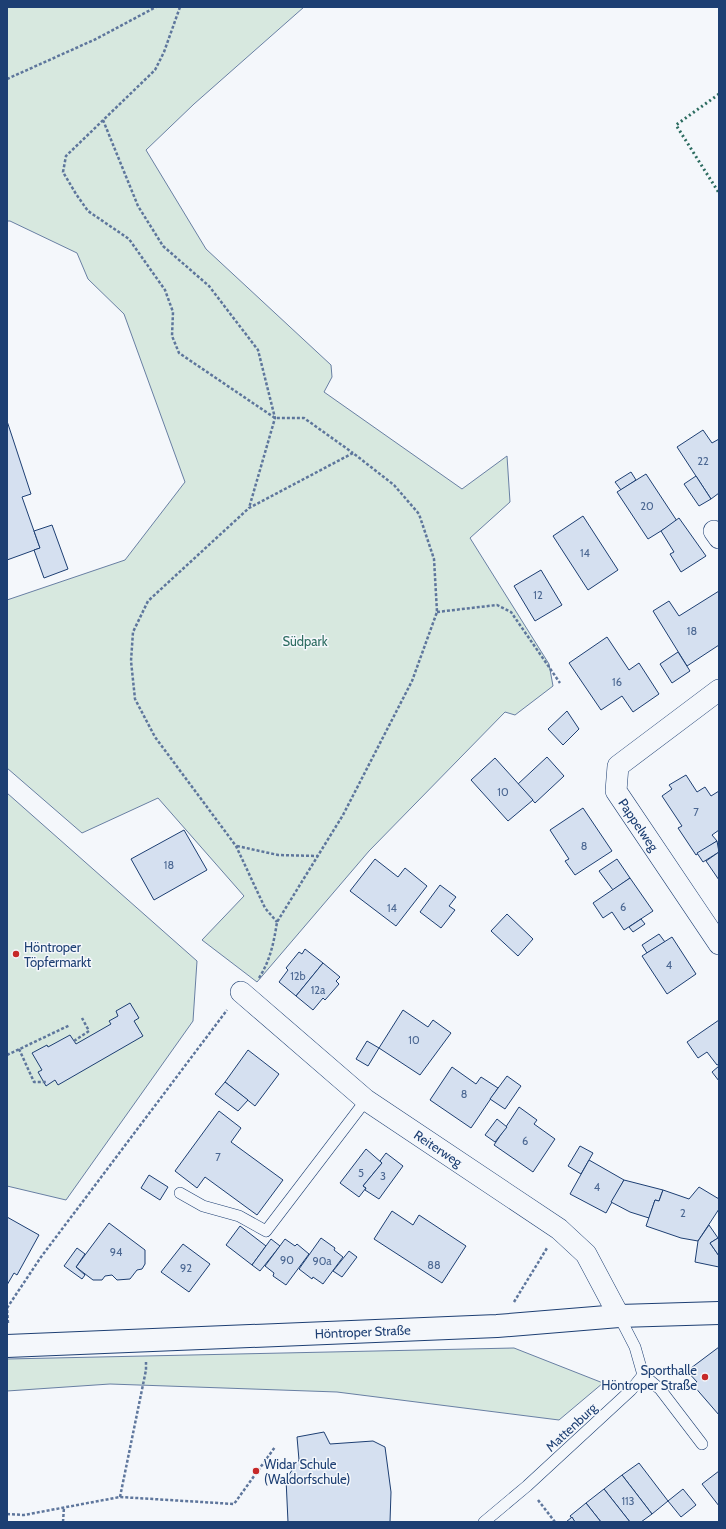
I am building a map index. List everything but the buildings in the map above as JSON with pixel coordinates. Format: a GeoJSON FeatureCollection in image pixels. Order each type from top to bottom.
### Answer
{"type":"FeatureCollection","features":[{"type":"Feature","properties":{"kind":"street","name":"Pappelweg"},"geometry":{"type":"LineString","coordinates":[[719,690],[618,766],[616,791],[719,944]]}},
{"type":"Feature","properties":{"kind":"street","name":"Reiterweg"},"geometry":{"type":"LineString","coordinates":[[241,992],[366,1100],[559,1229],[586,1254],[619,1316]]}},
{"type":"Feature","properties":{"kind":"street","name":"Höntroper Straße"},"geometry":{"type":"LineString","coordinates":[[7,1346],[499,1326],[619,1316],[719,1313]]}},
{"type":"Feature","properties":{"kind":"lane"},"geometry":{"type":"LineString","coordinates":[[180,1193],[203,1206],[239,1216],[266,1231],[366,1100]]}},
{"type":"Feature","properties":{"kind":"lane"},"geometry":{"type":"LineString","coordinates":[[619,1316],[635,1347],[643,1375],[660,1389],[702,1444]]}},
{"type":"Feature","properties":{"kind":"lane","name":"Mattenburg"},"geometry":{"type":"LineString","coordinates":[[484,1522],[527,1486],[631,1390],[643,1375]]}},
{"type":"Feature","properties":{"kind":"path"},"geometry":{"type":"LineString","coordinates":[[7,79],[96,39],[156,7]]}},
{"type":"Feature","properties":{"kind":"path"},"geometry":{"type":"LineString","coordinates":[[7,1308],[41,1257],[241,992],[255,984],[266,967],[277,922],[344,815],[412,681],[437,612],[434,559],[419,514],[394,484],[354,453],[304,418],[275,418],[179,353],[172,336],[173,312],[165,290],[130,239],[88,211],[63,172],[66,156],[155,70],[164,52],[180,7]]}},
{"type":"Feature","properties":{"kind":"path"},"geometry":{"type":"LineString","coordinates":[[102,120],[138,206],[163,246],[209,286],[258,350],[275,418],[249,508]]}},
{"type":"Feature","properties":{"kind":"path"},"geometry":{"type":"LineString","coordinates":[[277,922],[265,908],[236,846],[156,737],[135,699],[131,661],[133,632],[148,601],[249,508],[354,453]]}},
{"type":"Feature","properties":{"kind":"path"},"geometry":{"type":"LineString","coordinates":[[437,612],[498,605],[511,612],[560,683]]}},
{"type":"Feature","properties":{"kind":"path"},"geometry":{"type":"LineString","coordinates":[[236,846],[278,855],[317,856]]}},
{"type":"Feature","properties":{"kind":"path"},"geometry":{"type":"LineString","coordinates":[[74,1040],[90,1031],[82,1018]]}},
{"type":"Feature","properties":{"kind":"path"},"geometry":{"type":"LineString","coordinates":[[7,1056],[70,1025]]}},
{"type":"Feature","properties":{"kind":"path"},"geometry":{"type":"LineString","coordinates":[[19,1049],[34,1082],[46,1082]]}},
{"type":"Feature","properties":{"kind":"path"},"geometry":{"type":"LineString","coordinates":[[516,1298],[549,1245]]}},
{"type":"Feature","properties":{"kind":"path"},"geometry":{"type":"LineString","coordinates":[[120,1497],[146,1370],[146,1341]]}},
{"type":"Feature","properties":{"kind":"path"},"geometry":{"type":"LineString","coordinates":[[7,1514],[24,1515],[120,1497],[234,1504],[275,1447]]}},
{"type":"Feature","properties":{"kind":"path"},"geometry":{"type":"LineString","coordinates":[[527,1486],[555,1522]]}},
{"type":"Feature","properties":{"kind":"path"},"geometry":{"type":"LineString","coordinates":[[63,1522],[64,1507]]}},
{"type":"Feature","properties":{"kind":"green space","name":"Südpark"},"geometry":{"type":"Polygon","coordinates":[[[7,7],[304,7],[194,104],[146,150],[206,249],[331,365],[332,377],[324,392],[462,489],[507,456],[510,502],[470,538],[549,664],[553,686],[515,715],[505,712],[369,851],[257,982],[202,940],[244,896],[158,798],[82,833],[7,768],[7,600],[125,560],[185,482],[124,314],[88,279],[77,253],[10,221],[7,221],[7,7]]]}},
{"type":"Feature","properties":{"kind":"green space"},"geometry":{"type":"Polygon","coordinates":[[[7,793],[197,961],[193,1021],[66,1200],[7,1186],[7,793]]]}},
{"type":"Feature","properties":{"kind":"green space"},"geometry":{"type":"Polygon","coordinates":[[[514,1348],[603,1383],[559,1420],[337,1392],[110,1384],[7,1391],[7,1359],[514,1348]]]}},
{"type":"Feature","properties":{"kind":"hedge"},"geometry":{"type":"LineString","coordinates":[[719,94],[676,125],[719,193]]}},
{"type":"Feature","properties":{"kind":"place","name":"Höntroper Töpfermarkt"},"geometry":{"type":"Point","coordinates":[16,954]}},
{"type":"Feature","properties":{"kind":"place","name":"Sporthalle Höntroper Straße"},"geometry":{"type":"Point","coordinates":[705,1377]}},
{"type":"Feature","properties":{"kind":"place","name":"Widar Schule (Waldorfschule)"},"geometry":{"type":"Point","coordinates":[256,1471]}}]}
